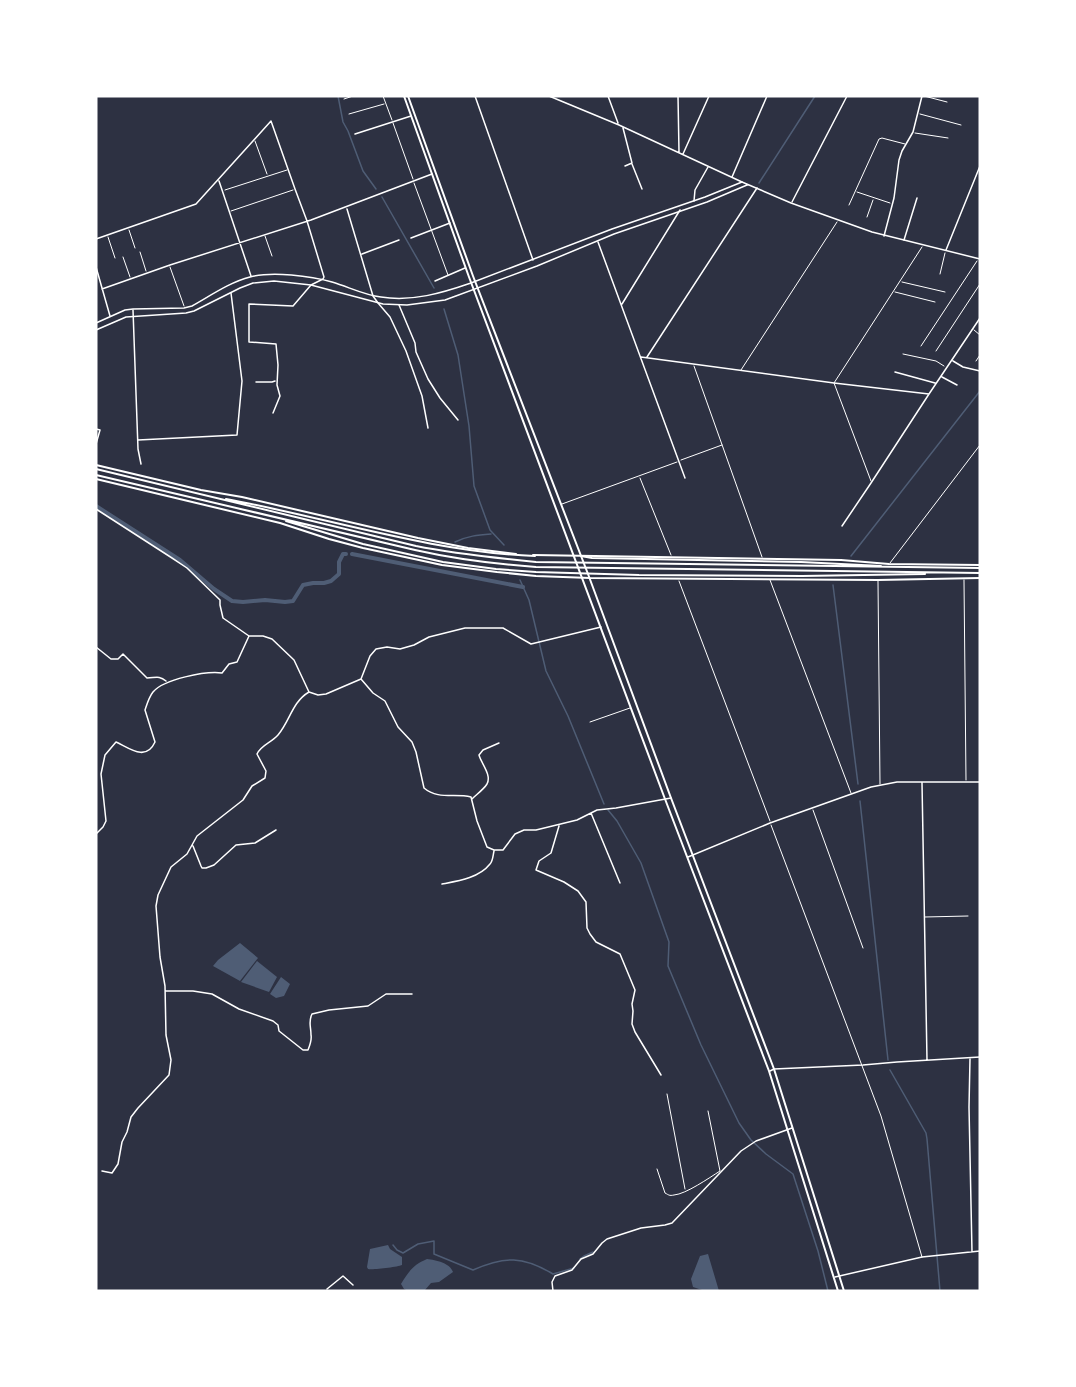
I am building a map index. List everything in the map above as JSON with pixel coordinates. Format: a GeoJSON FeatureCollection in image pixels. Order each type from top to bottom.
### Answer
{"type":"FeatureCollection","features":[{"type":"Feature","properties":{"kind":"main road"},"geometry":{"type":"LineString","coordinates":[[406,96],[471,283],[476,289],[590,578],[774,1069],[844,1291]]}},
{"type":"Feature","properties":{"kind":"main road"},"geometry":{"type":"LineString","coordinates":[[451,222],[687,858],[769,1071],[838,1291]]}},
{"type":"Feature","properties":{"kind":"main road"},"geometry":{"type":"LineString","coordinates":[[96,467],[242,497],[418,538],[468,548],[536,556]]}},
{"type":"Feature","properties":{"kind":"main road"},"geometry":{"type":"LineString","coordinates":[[96,467],[416,546],[498,559],[536,562],[980,567]]}},
{"type":"Feature","properties":{"kind":"main road"},"geometry":{"type":"LineString","coordinates":[[96,475],[364,539],[443,556],[507,565],[560,568],[980,573]]}},
{"type":"Feature","properties":{"kind":"main road"},"geometry":{"type":"LineString","coordinates":[[96,479],[280,523],[328,539],[466,569],[536,576],[588,574],[835,576],[934,572]]}},
{"type":"Feature","properties":{"kind":"main road"},"geometry":{"type":"LineString","coordinates":[[201,494],[283,510],[417,541],[504,555],[841,560],[888,565]]}},
{"type":"Feature","properties":{"kind":"main road"},"geometry":{"type":"LineString","coordinates":[[281,518],[363,544],[442,562],[590,578],[878,580],[980,578]]}},
{"type":"Feature","properties":{"kind":"main road"},"geometry":{"type":"LineString","coordinates":[[581,556],[888,565]]}},
{"type":"Feature","properties":{"kind":"street"},"geometry":{"type":"LineString","coordinates":[[476,96],[533,260]]}},
{"type":"Feature","properties":{"kind":"street"},"geometry":{"type":"LineString","coordinates":[[549,96],[791,203],[884,236],[979,259]]}},
{"type":"Feature","properties":{"kind":"street"},"geometry":{"type":"LineString","coordinates":[[608,96],[619,125]]}},
{"type":"Feature","properties":{"kind":"street"},"geometry":{"type":"LineString","coordinates":[[678,96],[680,153]]}},
{"type":"Feature","properties":{"kind":"street"},"geometry":{"type":"LineString","coordinates":[[683,155],[709,96]]}},
{"type":"Feature","properties":{"kind":"street"},"geometry":{"type":"LineString","coordinates":[[732,177],[767,96]]}},
{"type":"Feature","properties":{"kind":"street"},"geometry":{"type":"LineString","coordinates":[[791,203],[847,96]]}},
{"type":"Feature","properties":{"kind":"street"},"geometry":{"type":"LineString","coordinates":[[884,236],[893,204],[897,168],[902,151],[913,132],[923,96]]}},
{"type":"Feature","properties":{"kind":"street"},"geometry":{"type":"LineString","coordinates":[[355,134],[413,115]]}},
{"type":"Feature","properties":{"kind":"street"},"geometry":{"type":"LineString","coordinates":[[96,238],[196,204],[271,122],[307,221],[323,279]]}},
{"type":"Feature","properties":{"kind":"street"},"geometry":{"type":"LineString","coordinates":[[622,127],[642,189]]}},
{"type":"Feature","properties":{"kind":"street"},"geometry":{"type":"LineString","coordinates":[[625,166],[632,163]]}},
{"type":"Feature","properties":{"kind":"street"},"geometry":{"type":"LineString","coordinates":[[694,201],[695,190],[708,166]]}},
{"type":"Feature","properties":{"kind":"street"},"geometry":{"type":"LineString","coordinates":[[945,251],[980,166]]}},
{"type":"Feature","properties":{"kind":"street"},"geometry":{"type":"LineString","coordinates":[[102,289],[307,221],[434,174]]}},
{"type":"Feature","properties":{"kind":"street"},"geometry":{"type":"LineString","coordinates":[[219,179],[251,277]]}},
{"type":"Feature","properties":{"kind":"street"},"geometry":{"type":"LineString","coordinates":[[96,323],[125,310],[184,308],[251,277],[273,275],[323,279],[373,296],[407,299],[448,291],[742,182]]}},
{"type":"Feature","properties":{"kind":"street"},"geometry":{"type":"LineString","coordinates":[[96,330],[126,317],[194,311],[253,283],[274,281],[311,285],[378,303],[399,305],[445,300],[680,210],[707,202],[747,184]]}},
{"type":"Feature","properties":{"kind":"street"},"geometry":{"type":"LineString","coordinates":[[647,358],[757,188]]}},
{"type":"Feature","properties":{"kind":"street"},"geometry":{"type":"LineString","coordinates":[[904,241],[917,198]]}},
{"type":"Feature","properties":{"kind":"street"},"geometry":{"type":"LineString","coordinates":[[346,207],[373,296],[390,317],[406,351],[422,396],[428,428]]}},
{"type":"Feature","properties":{"kind":"street"},"geometry":{"type":"LineString","coordinates":[[621,304],[680,210]]}},
{"type":"Feature","properties":{"kind":"street"},"geometry":{"type":"LineString","coordinates":[[411,238],[451,222]]}},
{"type":"Feature","properties":{"kind":"street"},"geometry":{"type":"LineString","coordinates":[[362,254],[399,240]]}},
{"type":"Feature","properties":{"kind":"street"},"geometry":{"type":"LineString","coordinates":[[598,241],[685,478]]}},
{"type":"Feature","properties":{"kind":"street"},"geometry":{"type":"LineString","coordinates":[[96,267],[111,316]]}},
{"type":"Feature","properties":{"kind":"street"},"geometry":{"type":"LineString","coordinates":[[435,281],[466,268]]}},
{"type":"Feature","properties":{"kind":"street"},"geometry":{"type":"LineString","coordinates":[[273,413],[280,396],[276,380],[278,365],[276,344],[249,342],[249,304],[293,306],[311,285],[323,279]]}},
{"type":"Feature","properties":{"kind":"street"},"geometry":{"type":"LineString","coordinates":[[138,440],[237,435],[242,381],[230,293]]}},
{"type":"Feature","properties":{"kind":"street"},"geometry":{"type":"LineString","coordinates":[[399,305],[428,378],[440,398],[458,420]]}},
{"type":"Feature","properties":{"kind":"street"},"geometry":{"type":"LineString","coordinates":[[133,309],[138,449],[141,464]]}},
{"type":"Feature","properties":{"kind":"street"},"geometry":{"type":"LineString","coordinates":[[842,526],[980,318]]}},
{"type":"Feature","properties":{"kind":"street"},"geometry":{"type":"LineString","coordinates":[[641,357],[929,394]]}},
{"type":"Feature","properties":{"kind":"street"},"geometry":{"type":"LineString","coordinates":[[952,360],[963,367],[980,371]]}},
{"type":"Feature","properties":{"kind":"street"},"geometry":{"type":"LineString","coordinates":[[894,372],[936,383]]}},
{"type":"Feature","properties":{"kind":"street"},"geometry":{"type":"LineString","coordinates":[[941,377],[957,384]]}},
{"type":"Feature","properties":{"kind":"street"},"geometry":{"type":"LineString","coordinates":[[256,382],[276,380]]}},
{"type":"Feature","properties":{"kind":"street"},"geometry":{"type":"LineString","coordinates":[[96,429],[100,430],[96,444]]}},
{"type":"Feature","properties":{"kind":"street"},"geometry":{"type":"LineString","coordinates":[[96,509],[187,568],[220,600],[223,618],[249,636],[263,636],[272,639],[294,660],[309,692],[318,695],[326,694],[361,679],[370,656],[376,649],[387,646],[400,649],[429,637],[465,628],[503,628],[531,644],[601,627]]}},
{"type":"Feature","properties":{"kind":"street"},"geometry":{"type":"LineString","coordinates":[[96,834],[106,820],[101,774],[105,755],[116,742],[132,752],[144,753],[153,747],[155,742],[145,710],[154,691],[167,682],[209,673],[222,673],[229,664],[237,662],[249,636]]}},
{"type":"Feature","properties":{"kind":"street"},"geometry":{"type":"LineString","coordinates":[[96,647],[111,659],[118,659],[123,654],[147,678],[156,676],[167,682]]}},
{"type":"Feature","properties":{"kind":"street"},"geometry":{"type":"LineString","coordinates":[[361,679],[373,693],[385,701],[398,727],[412,742],[426,791],[446,796],[471,797],[487,846],[494,850],[503,850],[515,834],[524,830],[559,825],[577,820],[597,810],[671,798]]}},
{"type":"Feature","properties":{"kind":"street"},"geometry":{"type":"LineString","coordinates":[[102,1171],[112,1173],[115,1170],[131,1117],[170,1072],[171,1060],[166,1035],[165,991],[156,902],[158,895],[171,867],[187,854],[197,837],[243,800],[252,786],[267,776],[257,752],[275,739],[298,699],[309,692]]}},
{"type":"Feature","properties":{"kind":"street"},"geometry":{"type":"LineString","coordinates":[[472,799],[488,783],[488,776],[479,754],[499,743]]}},
{"type":"Feature","properties":{"kind":"street"},"geometry":{"type":"LineString","coordinates":[[687,858],[770,822],[880,784],[980,782]]}},
{"type":"Feature","properties":{"kind":"street"},"geometry":{"type":"LineString","coordinates":[[922,783],[927,1060]]}},
{"type":"Feature","properties":{"kind":"street"},"geometry":{"type":"LineString","coordinates":[[591,813],[620,883]]}},
{"type":"Feature","properties":{"kind":"street"},"geometry":{"type":"LineString","coordinates":[[559,825],[551,853],[539,861],[536,870],[578,891],[586,902],[587,928],[590,934],[597,942],[620,954],[635,990],[632,1024],[661,1076]]}},
{"type":"Feature","properties":{"kind":"street"},"geometry":{"type":"LineString","coordinates":[[193,845],[202,868],[206,868],[214,865],[236,845],[255,843],[276,830]]}},
{"type":"Feature","properties":{"kind":"street"},"geometry":{"type":"LineString","coordinates":[[442,884],[479,873],[492,863],[494,850]]}},
{"type":"Feature","properties":{"kind":"street"},"geometry":{"type":"LineString","coordinates":[[165,991],[212,994],[238,1009],[273,1021],[278,1025],[279,1031],[303,1050],[308,1050],[310,1044],[312,1014],[368,1006],[386,994],[412,994]]}},
{"type":"Feature","properties":{"kind":"street"},"geometry":{"type":"LineString","coordinates":[[769,1071],[980,1057]]}},
{"type":"Feature","properties":{"kind":"street"},"geometry":{"type":"LineString","coordinates":[[970,1058],[972,1252]]}},
{"type":"Feature","properties":{"kind":"street"},"geometry":{"type":"LineString","coordinates":[[553,1291],[552,1282],[555,1276],[573,1270],[581,1260],[593,1254],[607,1239],[641,1228],[672,1223],[735,1155],[756,1141],[793,1128]]}},
{"type":"Feature","properties":{"kind":"street"},"geometry":{"type":"LineString","coordinates":[[834,1277],[933,1255],[980,1251]]}},
{"type":"Feature","properties":{"kind":"street"},"geometry":{"type":"LineString","coordinates":[[327,1289],[343,1276],[353,1285]]}},
{"type":"Feature","properties":{"kind":"lane"},"geometry":{"type":"LineString","coordinates":[[344,99],[353,96]]}},
{"type":"Feature","properties":{"kind":"lane"},"geometry":{"type":"LineString","coordinates":[[383,96],[448,275]]}},
{"type":"Feature","properties":{"kind":"lane"},"geometry":{"type":"LineString","coordinates":[[923,96],[947,102]]}},
{"type":"Feature","properties":{"kind":"lane"},"geometry":{"type":"LineString","coordinates":[[349,114],[386,104]]}},
{"type":"Feature","properties":{"kind":"lane"},"geometry":{"type":"LineString","coordinates":[[918,113],[961,125]]}},
{"type":"Feature","properties":{"kind":"lane"},"geometry":{"type":"LineString","coordinates":[[913,132],[948,138]]}},
{"type":"Feature","properties":{"kind":"lane"},"geometry":{"type":"LineString","coordinates":[[849,205],[879,139],[906,144]]}},
{"type":"Feature","properties":{"kind":"lane"},"geometry":{"type":"LineString","coordinates":[[255,140],[268,176]]}},
{"type":"Feature","properties":{"kind":"lane"},"geometry":{"type":"LineString","coordinates":[[223,191],[288,170]]}},
{"type":"Feature","properties":{"kind":"lane"},"geometry":{"type":"LineString","coordinates":[[230,212],[295,189]]}},
{"type":"Feature","properties":{"kind":"lane"},"geometry":{"type":"LineString","coordinates":[[855,192],[893,204]]}},
{"type":"Feature","properties":{"kind":"lane"},"geometry":{"type":"LineString","coordinates":[[867,217],[873,198]]}},
{"type":"Feature","properties":{"kind":"lane"},"geometry":{"type":"LineString","coordinates":[[741,370],[838,220]]}},
{"type":"Feature","properties":{"kind":"lane"},"geometry":{"type":"LineString","coordinates":[[129,227],[135,248]]}},
{"type":"Feature","properties":{"kind":"lane"},"geometry":{"type":"LineString","coordinates":[[265,234],[272,256]]}},
{"type":"Feature","properties":{"kind":"lane"},"geometry":{"type":"LineString","coordinates":[[107,235],[115,258]]}},
{"type":"Feature","properties":{"kind":"lane"},"geometry":{"type":"LineString","coordinates":[[871,483],[834,383],[923,245]]}},
{"type":"Feature","properties":{"kind":"lane"},"geometry":{"type":"LineString","coordinates":[[940,274],[945,251]]}},
{"type":"Feature","properties":{"kind":"lane"},"geometry":{"type":"LineString","coordinates":[[140,252],[146,273]]}},
{"type":"Feature","properties":{"kind":"lane"},"geometry":{"type":"LineString","coordinates":[[123,257],[130,279]]}},
{"type":"Feature","properties":{"kind":"lane"},"geometry":{"type":"LineString","coordinates":[[921,346],[979,259]]}},
{"type":"Feature","properties":{"kind":"lane"},"geometry":{"type":"LineString","coordinates":[[170,265],[186,313]]}},
{"type":"Feature","properties":{"kind":"lane"},"geometry":{"type":"LineString","coordinates":[[900,281],[945,292]]}},
{"type":"Feature","properties":{"kind":"lane"},"geometry":{"type":"LineString","coordinates":[[936,351],[980,284]]}},
{"type":"Feature","properties":{"kind":"lane"},"geometry":{"type":"LineString","coordinates":[[894,292],[935,302]]}},
{"type":"Feature","properties":{"kind":"lane"},"geometry":{"type":"LineString","coordinates":[[973,329],[980,335]]}},
{"type":"Feature","properties":{"kind":"lane"},"geometry":{"type":"LineString","coordinates":[[903,354],[936,361],[947,368]]}},
{"type":"Feature","properties":{"kind":"lane"},"geometry":{"type":"LineString","coordinates":[[976,361],[980,355]]}},
{"type":"Feature","properties":{"kind":"lane"},"geometry":{"type":"LineString","coordinates":[[693,364],[762,558],[851,794]]}},
{"type":"Feature","properties":{"kind":"lane"},"geometry":{"type":"LineString","coordinates":[[561,505],[722,445]]}},
{"type":"Feature","properties":{"kind":"lane"},"geometry":{"type":"LineString","coordinates":[[880,784],[878,580],[980,445]]}},
{"type":"Feature","properties":{"kind":"lane"},"geometry":{"type":"LineString","coordinates":[[639,476],[672,557]]}},
{"type":"Feature","properties":{"kind":"lane"},"geometry":{"type":"LineString","coordinates":[[964,578],[966,782]]}},
{"type":"Feature","properties":{"kind":"lane"},"geometry":{"type":"LineString","coordinates":[[679,579],[863,1065],[881,1116],[922,1257]]}},
{"type":"Feature","properties":{"kind":"lane"},"geometry":{"type":"LineString","coordinates":[[590,722],[631,708]]}},
{"type":"Feature","properties":{"kind":"lane"},"geometry":{"type":"LineString","coordinates":[[812,809],[863,948]]}},
{"type":"Feature","properties":{"kind":"lane"},"geometry":{"type":"LineString","coordinates":[[924,917],[968,916]]}},
{"type":"Feature","properties":{"kind":"lane"},"geometry":{"type":"LineString","coordinates":[[667,1094],[686,1191]]}},
{"type":"Feature","properties":{"kind":"lane"},"geometry":{"type":"LineString","coordinates":[[657,1169],[666,1195],[674,1196],[720,1171],[708,1111]]}},
{"type":"Feature","properties":{"kind":"water"},"geometry":{"type":"Polygon","coordinates":[[[240,943],[258,958],[240,981],[213,966],[240,943]]]}},
{"type":"Feature","properties":{"kind":"water"},"geometry":{"type":"Polygon","coordinates":[[[257,961],[277,977],[269,992],[241,982],[257,961]]]}},
{"type":"Feature","properties":{"kind":"water"},"geometry":{"type":"Polygon","coordinates":[[[281,977],[290,984],[284,996],[276,998],[270,994],[281,977]]]}},
{"type":"Feature","properties":{"kind":"water"},"geometry":{"type":"Polygon","coordinates":[[[388,1245],[402,1257],[402,1265],[368,1269],[370,1249],[388,1245]]]}},
{"type":"Feature","properties":{"kind":"water"},"geometry":{"type":"Polygon","coordinates":[[[708,1254],[719,1291],[705,1291],[693,1287],[691,1279],[700,1256],[708,1254]]]}},
{"type":"Feature","properties":{"kind":"water"},"geometry":{"type":"Polygon","coordinates":[[[427,1259],[446,1264],[453,1272],[439,1282],[431,1283],[425,1290],[408,1291],[404,1289],[401,1284],[409,1272],[427,1259]]]}},
{"type":"Feature","properties":{"kind":"waterway"},"geometry":{"type":"LineString","coordinates":[[338,96],[343,122],[363,171],[376,189]]}},
{"type":"Feature","properties":{"kind":"waterway"},"geometry":{"type":"LineString","coordinates":[[759,183],[815,96]]}},
{"type":"Feature","properties":{"kind":"waterway"},"geometry":{"type":"LineString","coordinates":[[382,197],[434,288]]}},
{"type":"Feature","properties":{"kind":"waterway"},"geometry":{"type":"LineString","coordinates":[[444,309],[458,355],[469,426],[474,486],[490,530],[504,545]]}},
{"type":"Feature","properties":{"kind":"waterway"},"geometry":{"type":"LineString","coordinates":[[851,556],[980,391]]}},
{"type":"Feature","properties":{"kind":"waterway"},"geometry":{"type":"LineString","coordinates":[[96,506],[180,560],[232,601],[293,601],[303,585],[331,581],[339,574],[339,562],[343,554],[346,554]]}},
{"type":"Feature","properties":{"kind":"waterway"},"geometry":{"type":"LineString","coordinates":[[455,542],[468,537],[491,534]]}},
{"type":"Feature","properties":{"kind":"waterway"},"geometry":{"type":"LineString","coordinates":[[352,554],[523,587]]}},
{"type":"Feature","properties":{"kind":"waterway"},"geometry":{"type":"LineString","coordinates":[[520,580],[529,600],[546,671],[568,716],[604,804]]}},
{"type":"Feature","properties":{"kind":"waterway"},"geometry":{"type":"LineString","coordinates":[[833,585],[858,784]]}},
{"type":"Feature","properties":{"kind":"waterway"},"geometry":{"type":"LineString","coordinates":[[860,801],[888,1060]]}},
{"type":"Feature","properties":{"kind":"waterway"},"geometry":{"type":"LineString","coordinates":[[608,810],[617,821],[641,863],[669,942],[668,966],[701,1045],[739,1123],[751,1140],[793,1174],[818,1251],[828,1291]]}},
{"type":"Feature","properties":{"kind":"waterway"},"geometry":{"type":"LineString","coordinates":[[890,1070],[926,1133],[940,1291]]}},
{"type":"Feature","properties":{"kind":"waterway"},"geometry":{"type":"LineString","coordinates":[[393,1245],[403,1253],[418,1244],[434,1241],[434,1254],[473,1270],[504,1260],[523,1261],[553,1274],[574,1268]]}},
{"type":"Feature","properties":{"kind":"waterway"},"geometry":{"type":"LineString","coordinates":[[580,1259],[593,1252]]}}]}
